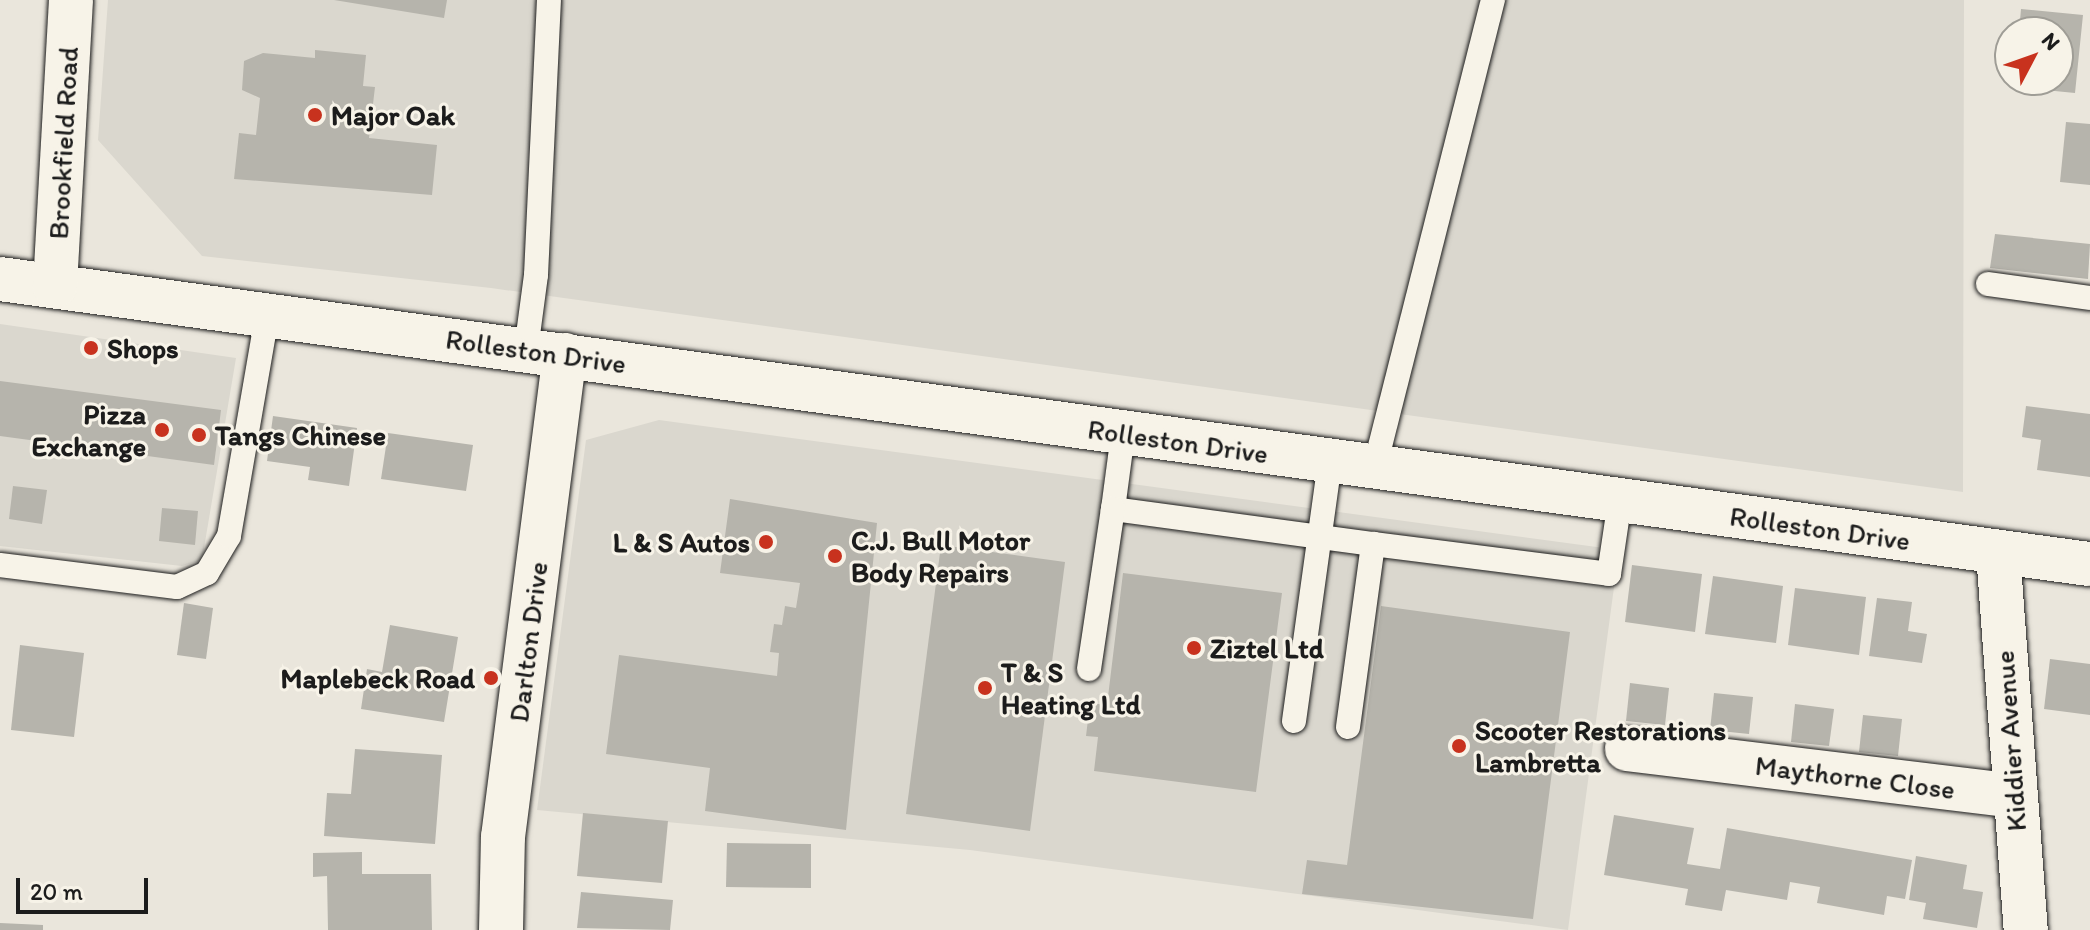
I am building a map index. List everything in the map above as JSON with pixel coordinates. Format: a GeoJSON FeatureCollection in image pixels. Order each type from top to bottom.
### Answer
{"type":"FeatureCollection","features":[{"type":"Feature","properties":{"kind":"street","name":"Brookfield Road"},"geometry":{"type":"LineString","coordinates":[[55,286],[71,0]]}},
{"type":"Feature","properties":{"kind":"street","name":"Rolleston Drive"},"geometry":{"type":"LineString","coordinates":[[0,279],[2090,564]]}},
{"type":"Feature","properties":{"kind":"street","name":"Darlton Drive"},"geometry":{"type":"LineString","coordinates":[[501,930],[503,837],[546,352]]}},
{"type":"Feature","properties":{"kind":"street","name":"Kiddier Avenue"},"geometry":{"type":"LineString","coordinates":[[1998,552],[2013,796],[2026,930]]}},
{"type":"Feature","properties":{"kind":"street","name":"Maythorne Close"},"geometry":{"type":"LineString","coordinates":[[1627,749],[1694,774],[2013,796]]}},
{"type":"Feature","properties":{"kind":"lane"},"geometry":{"type":"LineString","coordinates":[[546,352],[536,275],[549,0]]}},
{"type":"Feature","properties":{"kind":"lane"},"geometry":{"type":"LineString","coordinates":[[1375,466],[1493,0]]}},
{"type":"Feature","properties":{"kind":"lane"},"geometry":{"type":"LineString","coordinates":[[1988,284],[2090,298]]}},
{"type":"Feature","properties":{"kind":"lane"},"geometry":{"type":"LineString","coordinates":[[0,565],[169,587],[207,573],[229,536],[267,315]]}},
{"type":"Feature","properties":{"kind":"lane"},"geometry":{"type":"LineString","coordinates":[[1089,669],[1123,434]]}},
{"type":"Feature","properties":{"kind":"lane"},"geometry":{"type":"LineString","coordinates":[[1294,721],[1330,461]]}},
{"type":"Feature","properties":{"kind":"lane"},"geometry":{"type":"LineString","coordinates":[[1113,509],[1609,574],[1620,500]]}},
{"type":"Feature","properties":{"kind":"lane"},"geometry":{"type":"LineString","coordinates":[[1348,727],[1373,544]]}},
{"type":"Feature","properties":{"kind":"shaded area"},"geometry":{"type":"Polygon","coordinates":[[[108,0],[1964,0],[1963,492],[491,288],[202,256],[98,140],[108,0]]]}},
{"type":"Feature","properties":{"kind":"shaded area"},"geometry":{"type":"Polygon","coordinates":[[[0,324],[236,358],[202,560],[182,566],[0,546],[0,324]]]}},
{"type":"Feature","properties":{"kind":"shaded area"},"geometry":{"type":"Polygon","coordinates":[[[659,420],[1619,550],[1568,930],[970,850],[537,810],[586,440],[659,420]]]}},
{"type":"Feature","properties":{"kind":"building"},"geometry":{"type":"Polygon","coordinates":[[[334,0],[447,0],[444,18],[334,0]]]}},
{"type":"Feature","properties":{"kind":"building"},"geometry":{"type":"Polygon","coordinates":[[[2021,9],[2083,15],[2075,93],[2074,16],[2020,16],[2021,9]]]}},
{"type":"Feature","properties":{"kind":"building","name":"Major Oak"},"geometry":{"type":"Polygon","coordinates":[[[315,50],[366,55],[363,86],[375,87],[369,138],[437,145],[432,195],[234,179],[239,133],[256,135],[260,98],[242,90],[244,61],[263,53],[315,58],[315,50]]]}},
{"type":"Feature","properties":{"kind":"building"},"geometry":{"type":"Polygon","coordinates":[[[2066,122],[2090,124],[2090,185],[2060,182],[2066,122]]]}},
{"type":"Feature","properties":{"kind":"building"},"geometry":{"type":"Polygon","coordinates":[[[1995,234],[2090,244],[2088,279],[1990,268],[1995,234]]]}},
{"type":"Feature","properties":{"kind":"building"},"geometry":{"type":"Polygon","coordinates":[[[0,381],[221,410],[214,465],[0,436],[0,381]]]}},
{"type":"Feature","properties":{"kind":"building"},"geometry":{"type":"Polygon","coordinates":[[[2026,406],[2090,414],[2090,477],[2037,470],[2041,440],[2022,437],[2026,406]]]}},
{"type":"Feature","properties":{"kind":"building"},"geometry":{"type":"Polygon","coordinates":[[[273,416],[357,428],[349,486],[308,480],[310,467],[267,461],[273,416]]]}},
{"type":"Feature","properties":{"kind":"building"},"geometry":{"type":"Polygon","coordinates":[[[388,433],[473,445],[466,491],[381,479],[388,433]]]}},
{"type":"Feature","properties":{"kind":"building"},"geometry":{"type":"Polygon","coordinates":[[[13,486],[47,490],[42,524],[9,519],[13,486]]]}},
{"type":"Feature","properties":{"kind":"building"},"geometry":{"type":"Polygon","coordinates":[[[730,499],[877,523],[846,830],[705,811],[710,768],[606,754],[619,655],[777,676],[779,653],[770,652],[774,624],[782,625],[785,606],[796,608],[800,583],[720,573],[730,499]]]}},
{"type":"Feature","properties":{"kind":"building"},"geometry":{"type":"Polygon","coordinates":[[[162,508],[198,511],[195,545],[159,541],[162,508]]]}},
{"type":"Feature","properties":{"kind":"building","name":"T & S Heating Ltd"},"geometry":{"type":"Polygon","coordinates":[[[941,545],[1065,562],[1030,831],[906,814],[941,545]]]}},
{"type":"Feature","properties":{"kind":"building"},"geometry":{"type":"Polygon","coordinates":[[[1632,565],[1702,574],[1695,632],[1625,622],[1632,565]]]}},
{"type":"Feature","properties":{"kind":"building","name":"Ziztel Ltd"},"geometry":{"type":"Polygon","coordinates":[[[1123,573],[1282,593],[1256,792],[1094,771],[1098,737],[1086,736],[1090,703],[1107,705],[1123,573]]]}},
{"type":"Feature","properties":{"kind":"building"},"geometry":{"type":"Polygon","coordinates":[[[1713,576],[1783,586],[1776,643],[1705,634],[1713,576]]]}},
{"type":"Feature","properties":{"kind":"building"},"geometry":{"type":"Polygon","coordinates":[[[1795,588],[1866,597],[1859,655],[1788,645],[1795,588]]]}},
{"type":"Feature","properties":{"kind":"building"},"geometry":{"type":"Polygon","coordinates":[[[1877,598],[1912,602],[1908,631],[1927,634],[1922,663],[1869,656],[1877,598]]]}},
{"type":"Feature","properties":{"kind":"building"},"geometry":{"type":"Polygon","coordinates":[[[184,603],[213,608],[206,659],[177,655],[184,603]]]}},
{"type":"Feature","properties":{"kind":"building","name":"Scooter Restorations Lambretta"},"geometry":{"type":"Polygon","coordinates":[[[1381,606],[1570,632],[1533,919],[1302,894],[1307,860],[1347,865],[1381,606]]]}},
{"type":"Feature","properties":{"kind":"building"},"geometry":{"type":"Polygon","coordinates":[[[390,625],[458,637],[444,722],[361,709],[367,669],[382,672],[390,625]]]}},
{"type":"Feature","properties":{"kind":"building"},"geometry":{"type":"Polygon","coordinates":[[[20,645],[84,653],[74,737],[11,730],[20,645]]]}},
{"type":"Feature","properties":{"kind":"building"},"geometry":{"type":"Polygon","coordinates":[[[2050,659],[2090,664],[2090,715],[2044,709],[2050,659]]]}},
{"type":"Feature","properties":{"kind":"building"},"geometry":{"type":"Polygon","coordinates":[[[1630,683],[1669,688],[1665,725],[1626,721],[1630,683]]]}},
{"type":"Feature","properties":{"kind":"building"},"geometry":{"type":"Polygon","coordinates":[[[1714,693],[1753,697],[1749,734],[1710,730],[1714,693]]]}},
{"type":"Feature","properties":{"kind":"building"},"geometry":{"type":"Polygon","coordinates":[[[1795,704],[1834,709],[1829,746],[1791,742],[1795,704]]]}},
{"type":"Feature","properties":{"kind":"building"},"geometry":{"type":"Polygon","coordinates":[[[1863,715],[1902,719],[1898,756],[1859,752],[1863,715]]]}},
{"type":"Feature","properties":{"kind":"building"},"geometry":{"type":"Polygon","coordinates":[[[355,749],[442,755],[435,844],[324,836],[327,793],[351,794],[355,749]]]}},
{"type":"Feature","properties":{"kind":"building"},"geometry":{"type":"Polygon","coordinates":[[[583,813],[668,821],[662,883],[577,876],[583,813]]]}},
{"type":"Feature","properties":{"kind":"building"},"geometry":{"type":"Polygon","coordinates":[[[1614,815],[1694,828],[1687,864],[1720,869],[1727,828],[1912,860],[1905,899],[1887,896],[1884,915],[1817,903],[1820,887],[1790,882],[1787,900],[1726,890],[1722,911],[1685,905],[1688,889],[1604,875],[1614,815]]]}},
{"type":"Feature","properties":{"kind":"building"},"geometry":{"type":"Polygon","coordinates":[[[727,843],[811,844],[811,888],[726,887],[727,843]]]}},
{"type":"Feature","properties":{"kind":"building"},"geometry":{"type":"Polygon","coordinates":[[[362,852],[362,874],[431,874],[432,930],[328,930],[327,876],[313,877],[313,853],[362,852]]]}},
{"type":"Feature","properties":{"kind":"building"},"geometry":{"type":"Polygon","coordinates":[[[1916,856],[1967,865],[1963,889],[1983,892],[1977,928],[1923,919],[1926,903],[1909,900],[1916,856]]]}},
{"type":"Feature","properties":{"kind":"building"},"geometry":{"type":"Polygon","coordinates":[[[581,892],[673,900],[670,930],[577,928],[581,892]]]}},
{"type":"Feature","properties":{"kind":"building"},"geometry":{"type":"Polygon","coordinates":[[[0,923],[43,925],[43,930],[0,930],[0,923]]]}},
{"type":"Feature","properties":{"kind":"place","name":"Major Oak"},"geometry":{"type":"Point","coordinates":[315,115]}},
{"type":"Feature","properties":{"kind":"place","name":"Shops"},"geometry":{"type":"Point","coordinates":[91,348]}},
{"type":"Feature","properties":{"kind":"place","name":"Pizza Exchange"},"geometry":{"type":"Point","coordinates":[162,430]}},
{"type":"Feature","properties":{"kind":"place","name":"Tangs Chinese"},"geometry":{"type":"Point","coordinates":[199,435]}},
{"type":"Feature","properties":{"kind":"place","name":"L & S Autos"},"geometry":{"type":"Point","coordinates":[766,542]}},
{"type":"Feature","properties":{"kind":"place","name":"C.J. Bull Motor Body Repairs"},"geometry":{"type":"Point","coordinates":[835,556]}},
{"type":"Feature","properties":{"kind":"place","name":"Ziztel Ltd"},"geometry":{"type":"Point","coordinates":[1194,648]}},
{"type":"Feature","properties":{"kind":"place","name":"Maplebeck Road"},"geometry":{"type":"Point","coordinates":[491,678]}},
{"type":"Feature","properties":{"kind":"place","name":"T & S Heating Ltd"},"geometry":{"type":"Point","coordinates":[985,688]}},
{"type":"Feature","properties":{"kind":"place","name":"Scooter Restorations Lambretta"},"geometry":{"type":"Point","coordinates":[1459,746]}}]}
